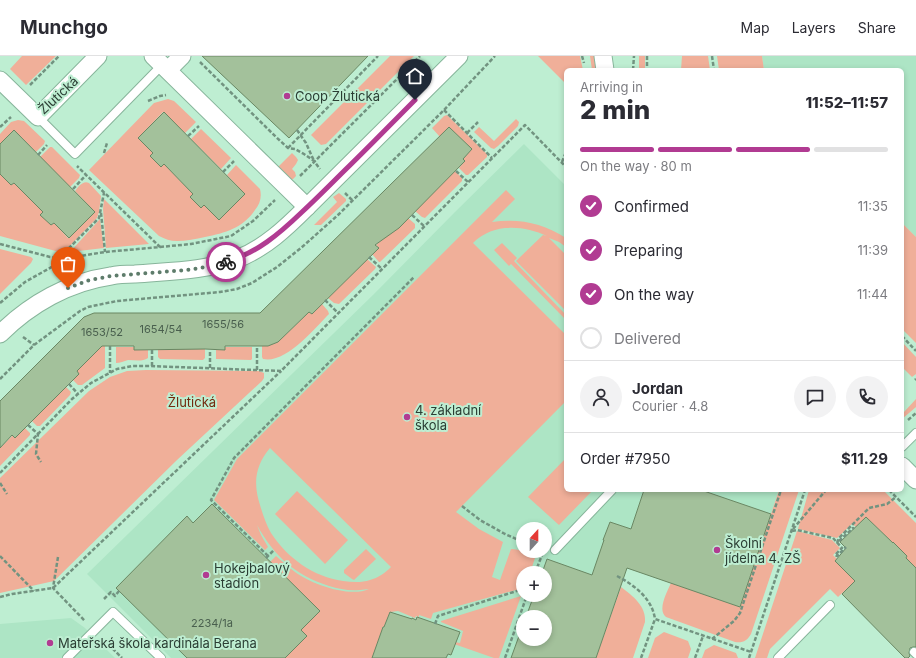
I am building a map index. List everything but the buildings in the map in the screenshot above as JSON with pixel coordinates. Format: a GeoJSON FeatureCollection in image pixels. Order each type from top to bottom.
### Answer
{"type":"FeatureCollection","features":[{"type":"Feature","properties":{"kind":"street","name":"Žlutická"},"geometry":{"type":"LineString","coordinates":[[0,80],[38,117],[98,56]]}},
{"type":"Feature","properties":{"kind":"street"},"geometry":{"type":"LineString","coordinates":[[182,56],[161,64],[307,207]]}},
{"type":"Feature","properties":{"kind":"street"},"geometry":{"type":"LineString","coordinates":[[0,334],[32,307],[49,296],[90,280],[111,276],[200,268],[235,259],[254,251],[284,229],[334,182],[459,56]]}},
{"type":"Feature","properties":{"kind":"street"},"geometry":{"type":"LineString","coordinates":[[603,56],[605,68]]}},
{"type":"Feature","properties":{"kind":"street"},"geometry":{"type":"LineString","coordinates":[[904,468],[916,480]]}},
{"type":"Feature","properties":{"kind":"lane"},"geometry":{"type":"LineString","coordinates":[[38,117],[75,154],[161,64]]}},
{"type":"Feature","properties":{"kind":"lane"},"geometry":{"type":"LineString","coordinates":[[904,445],[916,434]]}},
{"type":"Feature","properties":{"kind":"lane"},"geometry":{"type":"LineString","coordinates":[[555,550],[610,492]]}},
{"type":"Feature","properties":{"kind":"lane"},"geometry":{"type":"LineString","coordinates":[[778,658],[830,605]]}},
{"type":"Feature","properties":{"kind":"lane"},"geometry":{"type":"LineString","coordinates":[[72,656],[113,612],[161,658]]}},
{"type":"Feature","properties":{"kind":"path"},"geometry":{"type":"LineString","coordinates":[[18,98],[59,56]]}},
{"type":"Feature","properties":{"kind":"path"},"geometry":{"type":"LineString","coordinates":[[288,148],[378,56]]}},
{"type":"Feature","properties":{"kind":"path"},"geometry":{"type":"LineString","coordinates":[[0,244],[50,257],[61,258],[105,252],[191,244],[231,236],[253,221],[273,202],[420,56]]}},
{"type":"Feature","properties":{"kind":"path"},"geometry":{"type":"LineString","coordinates":[[492,158],[444,110],[495,56]]}},
{"type":"Feature","properties":{"kind":"path"},"geometry":{"type":"LineString","coordinates":[[633,68],[634,56]]}},
{"type":"Feature","properties":{"kind":"path"},"geometry":{"type":"LineString","coordinates":[[647,56],[647,68]]}},
{"type":"Feature","properties":{"kind":"path"},"geometry":{"type":"LineString","coordinates":[[712,56],[714,68]]}},
{"type":"Feature","properties":{"kind":"path"},"geometry":{"type":"LineString","coordinates":[[198,61],[288,148],[296,149],[314,161]]}},
{"type":"Feature","properties":{"kind":"path"},"geometry":{"type":"LineString","coordinates":[[146,102],[160,96],[168,95]]}},
{"type":"Feature","properties":{"kind":"path"},"geometry":{"type":"LineString","coordinates":[[467,133],[478,122]]}},
{"type":"Feature","properties":{"kind":"path"},"geometry":{"type":"LineString","coordinates":[[188,136],[202,123]]}},
{"type":"Feature","properties":{"kind":"path"},"geometry":{"type":"LineString","coordinates":[[0,597],[53,588],[281,371],[525,126],[562,162],[564,157]]}},
{"type":"Feature","properties":{"kind":"path"},"geometry":{"type":"LineString","coordinates":[[297,130],[317,166],[352,200]]}},
{"type":"Feature","properties":{"kind":"path"},"geometry":{"type":"LineString","coordinates":[[38,155],[51,140]]}},
{"type":"Feature","properties":{"kind":"path"},"geometry":{"type":"LineString","coordinates":[[104,153],[106,144],[110,140]]}},
{"type":"Feature","properties":{"kind":"path"},"geometry":{"type":"LineString","coordinates":[[223,172],[234,161]]}},
{"type":"Feature","properties":{"kind":"path"},"geometry":{"type":"LineString","coordinates":[[76,165],[160,247]]}},
{"type":"Feature","properties":{"kind":"path"},"geometry":{"type":"LineString","coordinates":[[456,171],[468,182]]}},
{"type":"Feature","properties":{"kind":"path"},"geometry":{"type":"LineString","coordinates":[[73,189],[86,175]]}},
{"type":"Feature","properties":{"kind":"path"},"geometry":{"type":"LineString","coordinates":[[0,303],[25,282],[56,264],[99,218],[104,193]]}},
{"type":"Feature","properties":{"kind":"path"},"geometry":{"type":"LineString","coordinates":[[271,197],[273,202]]}},
{"type":"Feature","properties":{"kind":"path"},"geometry":{"type":"LineString","coordinates":[[101,210],[105,252]]}},
{"type":"Feature","properties":{"kind":"path"},"geometry":{"type":"LineString","coordinates":[[412,215],[424,226]]}},
{"type":"Feature","properties":{"kind":"path"},"geometry":{"type":"LineString","coordinates":[[369,257],[382,269]]}},
{"type":"Feature","properties":{"kind":"path"},"geometry":{"type":"LineString","coordinates":[[274,550],[267,557],[211,500],[234,458],[414,278]]}},
{"type":"Feature","properties":{"kind":"path"},"geometry":{"type":"LineString","coordinates":[[326,300],[338,313]]}},
{"type":"Feature","properties":{"kind":"path"},"geometry":{"type":"LineString","coordinates":[[904,338],[916,351]]}},
{"type":"Feature","properties":{"kind":"path"},"geometry":{"type":"LineString","coordinates":[[110,346],[110,373]]}},
{"type":"Feature","properties":{"kind":"path"},"geometry":{"type":"LineString","coordinates":[[257,346],[257,370]]}},
{"type":"Feature","properties":{"kind":"path"},"geometry":{"type":"LineString","coordinates":[[152,350],[152,366]]}},
{"type":"Feature","properties":{"kind":"path"},"geometry":{"type":"LineString","coordinates":[[210,350],[210,368]]}},
{"type":"Feature","properties":{"kind":"path"},"geometry":{"type":"LineString","coordinates":[[0,473],[72,399],[91,383],[117,369],[133,366],[152,366],[281,371]]}},
{"type":"Feature","properties":{"kind":"path"},"geometry":{"type":"LineString","coordinates":[[69,384],[78,394]]}},
{"type":"Feature","properties":{"kind":"path"},"geometry":{"type":"LineString","coordinates":[[28,425],[38,434]]}},
{"type":"Feature","properties":{"kind":"path"},"geometry":{"type":"LineString","coordinates":[[38,434],[36,454],[41,462]]}},
{"type":"Feature","properties":{"kind":"path"},"geometry":{"type":"LineString","coordinates":[[0,483],[7,494]]}},
{"type":"Feature","properties":{"kind":"path"},"geometry":{"type":"LineString","coordinates":[[712,639],[734,621],[740,613],[780,492]]}},
{"type":"Feature","properties":{"kind":"path"},"geometry":{"type":"LineString","coordinates":[[749,658],[804,492]]}},
{"type":"Feature","properties":{"kind":"path"},"geometry":{"type":"LineString","coordinates":[[791,531],[824,492]]}},
{"type":"Feature","properties":{"kind":"path"},"geometry":{"type":"LineString","coordinates":[[891,492],[916,517]]}},
{"type":"Feature","properties":{"kind":"path"},"geometry":{"type":"LineString","coordinates":[[837,543],[869,508],[887,504],[896,496]]}},
{"type":"Feature","properties":{"kind":"path"},"geometry":{"type":"LineString","coordinates":[[462,506],[480,520],[516,539]]}},
{"type":"Feature","properties":{"kind":"path"},"geometry":{"type":"LineString","coordinates":[[837,543],[853,528],[854,529]]}},
{"type":"Feature","properties":{"kind":"path"},"geometry":{"type":"LineString","coordinates":[[791,531],[797,530],[832,538],[842,548],[835,555],[837,556],[846,547]]}},
{"type":"Feature","properties":{"kind":"path"},"geometry":{"type":"LineString","coordinates":[[0,556],[34,591]]}},
{"type":"Feature","properties":{"kind":"path"},"geometry":{"type":"LineString","coordinates":[[53,588],[58,557]]}},
{"type":"Feature","properties":{"kind":"path"},"geometry":{"type":"LineString","coordinates":[[617,576],[646,597],[651,604],[654,613],[655,618],[641,658]]}},
{"type":"Feature","properties":{"kind":"path"},"geometry":{"type":"LineString","coordinates":[[434,624],[438,616],[516,591]]}},
{"type":"Feature","properties":{"kind":"path"},"geometry":{"type":"LineString","coordinates":[[505,658],[525,602]]}},
{"type":"Feature","properties":{"kind":"path"},"geometry":{"type":"LineString","coordinates":[[655,618],[751,652]]}},
{"type":"Feature","properties":{"kind":"path"},"geometry":{"type":"LineString","coordinates":[[695,658],[703,636]]}},
{"type":"Feature","properties":{"kind":"shaded area"},"geometry":{"type":"Polygon","coordinates":[[[762,56],[916,56],[916,237],[904,225],[904,68],[764,68],[762,56]]]}},
{"type":"Feature","properties":{"kind":"shaded area","name":"4. základní škola"},"geometry":{"type":"Polygon","coordinates":[[[524,144],[564,184],[564,492],[778,492],[740,607],[621,566],[614,585],[621,587],[596,658],[171,658],[87,574],[374,294],[524,144]]]}},
{"type":"Feature","properties":{"kind":"shaded area","name":"Mateřská škola kardinála Berana"},"geometry":{"type":"Polygon","coordinates":[[[71,618],[85,628],[115,658],[0,658],[0,624],[71,618]]]}},
{"type":"Feature","properties":{"kind":"green space"},"geometry":{"type":"Polygon","coordinates":[[[22,56],[56,56],[26,85],[10,69],[22,56]]]}},
{"type":"Feature","properties":{"kind":"green space"},"geometry":{"type":"Polygon","coordinates":[[[390,56],[414,56],[326,144],[321,145],[311,135],[390,56]]]}},
{"type":"Feature","properties":{"kind":"green space"},"geometry":{"type":"Polygon","coordinates":[[[538,56],[580,56],[583,68],[564,68],[564,82],[538,56]]]}},
{"type":"Feature","properties":{"kind":"green space"},"geometry":{"type":"Polygon","coordinates":[[[590,56],[597,56],[599,68],[592,68],[590,56]]]}},
{"type":"Feature","properties":{"kind":"green space"},"geometry":{"type":"Polygon","coordinates":[[[639,56],[645,56],[645,68],[639,68],[639,56]]]}},
{"type":"Feature","properties":{"kind":"green space"},"geometry":{"type":"Polygon","coordinates":[[[682,56],[708,56],[710,68],[681,68],[682,56]]]}},
{"type":"Feature","properties":{"kind":"green space"},"geometry":{"type":"Polygon","coordinates":[[[717,56],[762,56],[764,68],[719,68],[717,56]]]}},
{"type":"Feature","properties":{"kind":"green space"},"geometry":{"type":"Polygon","coordinates":[[[168,99],[174,101],[196,122],[185,133],[163,112],[138,138],[153,153],[150,156],[161,167],[164,164],[193,194],[191,197],[204,205],[219,220],[245,194],[227,175],[236,165],[260,189],[261,195],[258,205],[250,216],[233,229],[220,234],[187,240],[174,241],[163,238],[159,236],[89,170],[154,103],[168,99]]]}},
{"type":"Feature","properties":{"kind":"green space"},"geometry":{"type":"Polygon","coordinates":[[[447,115],[487,154],[487,157],[468,175],[466,175],[459,168],[465,161],[463,159],[472,149],[449,127],[440,137],[432,128],[444,116],[447,115]]]}},
{"type":"Feature","properties":{"kind":"green space"},"geometry":{"type":"Polygon","coordinates":[[[516,119],[519,122],[518,126],[494,149],[474,132],[479,127],[494,141],[516,119]]]}},
{"type":"Feature","properties":{"kind":"green space"},"geometry":{"type":"Polygon","coordinates":[[[18,120],[24,121],[45,141],[36,152],[14,130],[0,144],[0,134],[11,122],[18,120]]]}},
{"type":"Feature","properties":{"kind":"green space"},"geometry":{"type":"Polygon","coordinates":[[[201,129],[231,158],[221,169],[191,139],[201,129]]]}},
{"type":"Feature","properties":{"kind":"green space"},"geometry":{"type":"Polygon","coordinates":[[[50,147],[52,147],[80,175],[70,187],[40,157],[50,147]]]}},
{"type":"Feature","properties":{"kind":"green space"},"geometry":{"type":"Polygon","coordinates":[[[292,153],[298,160],[292,169],[296,176],[290,180],[278,167],[292,153]]]}},
{"type":"Feature","properties":{"kind":"green space"},"geometry":{"type":"Polygon","coordinates":[[[455,171],[462,178],[462,181],[425,218],[422,217],[415,211],[455,171]]]}},
{"type":"Feature","properties":{"kind":"green space"},"geometry":{"type":"Polygon","coordinates":[[[0,174],[11,185],[14,183],[43,212],[41,215],[51,225],[54,223],[68,238],[95,212],[75,191],[85,182],[89,183],[101,196],[97,218],[63,253],[0,236],[0,174]]]}},
{"type":"Feature","properties":{"kind":"green space"},"geometry":{"type":"Polygon","coordinates":[[[506,190],[515,199],[492,222],[521,221],[540,225],[564,237],[564,246],[549,238],[564,253],[564,309],[516,261],[543,235],[547,236],[538,232],[518,228],[508,228],[490,232],[473,243],[564,333],[564,403],[456,512],[479,529],[503,542],[492,577],[500,580],[511,549],[516,550],[516,558],[535,558],[532,566],[516,566],[516,590],[433,613],[431,619],[419,615],[419,617],[416,616],[415,618],[398,611],[390,612],[384,627],[382,627],[383,628],[372,658],[285,658],[307,636],[301,630],[270,562],[276,556],[302,577],[320,585],[341,591],[352,592],[369,589],[340,589],[306,576],[278,555],[257,525],[268,547],[265,550],[214,500],[237,459],[506,190]],[[270,448],[258,468],[256,489],[263,516],[277,542],[302,565],[312,571],[332,579],[360,582],[376,578],[391,567],[270,448]]]}},
{"type":"Feature","properties":{"kind":"green space"},"geometry":{"type":"Polygon","coordinates":[[[339,193],[346,199],[346,201],[321,225],[314,225],[337,202],[333,197],[339,193]]]}},
{"type":"Feature","properties":{"kind":"green space"},"geometry":{"type":"Polygon","coordinates":[[[104,199],[149,244],[106,248],[103,209],[104,199]]]}},
{"type":"Feature","properties":{"kind":"green space"},"geometry":{"type":"Polygon","coordinates":[[[408,218],[415,224],[415,228],[379,262],[372,254],[379,248],[376,245],[396,226],[408,218]]]}},
{"type":"Feature","properties":{"kind":"green space"},"geometry":{"type":"Polygon","coordinates":[[[100,219],[104,248],[70,252],[100,219]]]}},
{"type":"Feature","properties":{"kind":"green space"},"geometry":{"type":"Polygon","coordinates":[[[904,225],[916,237],[916,343],[904,331],[904,225]]]}},
{"type":"Feature","properties":{"kind":"green space"},"geometry":{"type":"Polygon","coordinates":[[[502,243],[517,258],[514,261],[564,313],[564,318],[511,264],[509,266],[494,250],[502,243]]]}},
{"type":"Feature","properties":{"kind":"green space"},"geometry":{"type":"Polygon","coordinates":[[[0,249],[31,257],[33,259],[31,263],[0,294],[0,249]]]}},
{"type":"Feature","properties":{"kind":"green space"},"geometry":{"type":"Polygon","coordinates":[[[367,259],[376,267],[375,269],[339,304],[334,303],[328,298],[367,259]]]}},
{"type":"Feature","properties":{"kind":"green space"},"geometry":{"type":"Polygon","coordinates":[[[322,304],[329,314],[308,336],[290,351],[281,356],[272,359],[263,359],[262,346],[268,346],[278,342],[309,312],[312,314],[322,304]]]}},
{"type":"Feature","properties":{"kind":"green space"},"geometry":{"type":"Polygon","coordinates":[[[904,344],[916,357],[916,374],[912,377],[904,369],[904,344]]]}},
{"type":"Feature","properties":{"kind":"green space"},"geometry":{"type":"Polygon","coordinates":[[[102,346],[105,346],[105,368],[82,385],[78,385],[73,380],[79,374],[77,371],[102,346]]]}},
{"type":"Feature","properties":{"kind":"green space"},"geometry":{"type":"Polygon","coordinates":[[[167,346],[205,349],[205,358],[203,360],[160,359],[158,357],[158,349],[167,350],[167,346]]]}},
{"type":"Feature","properties":{"kind":"green space"},"geometry":{"type":"Polygon","coordinates":[[[116,347],[134,347],[134,350],[148,350],[148,358],[116,363],[116,347]]]}},
{"type":"Feature","properties":{"kind":"green space"},"geometry":{"type":"Polygon","coordinates":[[[225,347],[252,347],[252,359],[216,359],[216,350],[224,350],[225,347]]]}},
{"type":"Feature","properties":{"kind":"green space"},"geometry":{"type":"Polygon","coordinates":[[[127,371],[259,371],[264,373],[264,378],[177,460],[54,581],[0,593],[0,478],[89,391],[110,377],[127,371]]]}},
{"type":"Feature","properties":{"kind":"green space"},"geometry":{"type":"Polygon","coordinates":[[[66,387],[71,392],[70,395],[40,426],[37,426],[32,421],[39,414],[36,412],[66,387]]]}},
{"type":"Feature","properties":{"kind":"green space"},"geometry":{"type":"Polygon","coordinates":[[[916,399],[916,407],[904,417],[904,412],[916,399]]]}},
{"type":"Feature","properties":{"kind":"green space"},"geometry":{"type":"Polygon","coordinates":[[[25,428],[30,435],[0,466],[0,448],[13,435],[15,438],[25,428]]]}},
{"type":"Feature","properties":{"kind":"green space"},"geometry":{"type":"Polygon","coordinates":[[[564,460],[564,492],[591,492],[559,525],[528,497],[564,460]]]}},
{"type":"Feature","properties":{"kind":"green space"},"geometry":{"type":"Polygon","coordinates":[[[297,491],[348,540],[325,564],[275,514],[297,491]]]}},
{"type":"Feature","properties":{"kind":"green space"},"geometry":{"type":"Polygon","coordinates":[[[778,492],[798,492],[751,634],[748,638],[743,642],[735,642],[666,617],[662,610],[665,596],[671,583],[740,607],[778,492]]]}},
{"type":"Feature","properties":{"kind":"green space"},"geometry":{"type":"Polygon","coordinates":[[[808,492],[885,492],[916,523],[916,568],[906,558],[907,556],[866,517],[856,527],[852,524],[837,538],[798,529],[808,492]]]}},
{"type":"Feature","properties":{"kind":"green space"},"geometry":{"type":"Polygon","coordinates":[[[797,531],[832,540],[840,548],[833,555],[837,559],[835,561],[855,581],[838,597],[830,589],[770,649],[767,658],[755,658],[797,531]]]}},
{"type":"Feature","properties":{"kind":"green space"},"geometry":{"type":"Polygon","coordinates":[[[366,549],[376,559],[354,580],[344,573],[344,570],[366,549]]]}},
{"type":"Feature","properties":{"kind":"green space"},"geometry":{"type":"Polygon","coordinates":[[[621,587],[638,602],[645,616],[645,622],[633,658],[596,658],[621,587]]]}},
{"type":"Feature","properties":{"kind":"green space"},"geometry":{"type":"Polygon","coordinates":[[[516,598],[516,602],[519,602],[499,658],[494,658],[454,644],[455,642],[460,643],[463,631],[441,621],[516,598]]]}},
{"type":"Feature","properties":{"kind":"green space"},"geometry":{"type":"Polygon","coordinates":[[[664,632],[688,641],[691,649],[688,658],[648,658],[655,638],[664,632]]]}},
{"type":"Feature","properties":{"kind":"green space"},"geometry":{"type":"Polygon","coordinates":[[[714,645],[736,653],[738,658],[702,658],[705,650],[714,645]]]}},
{"type":"Feature","properties":{"kind":"way so far"},"geometry":{"type":"LineString","coordinates":[[68,288],[90,280],[111,276],[187,270],[226,262]]}},
{"type":"Feature","properties":{"kind":"place","name":"Coop Žlutická"},"geometry":{"type":"Point","coordinates":[287,96]}},
{"type":"Feature","properties":{"kind":"place","name":"4. základní škola"},"geometry":{"type":"Point","coordinates":[407,417]}},
{"type":"Feature","properties":{"kind":"place","name":"Školní jídelna 4. ZŠ"},"geometry":{"type":"Point","coordinates":[717,550]}},
{"type":"Feature","properties":{"kind":"place","name":"Hokejbalový stadion"},"geometry":{"type":"Point","coordinates":[206,575]}},
{"type":"Feature","properties":{"kind":"place","name":"Mateřská škola kardinála Berana"},"geometry":{"type":"Point","coordinates":[50,643]}},
{"type":"Feature","properties":{"kind":"route"},"geometry":{"type":"LineString","coordinates":[[226,262],[263,246],[284,229],[334,182],[415,100]]}}]}
